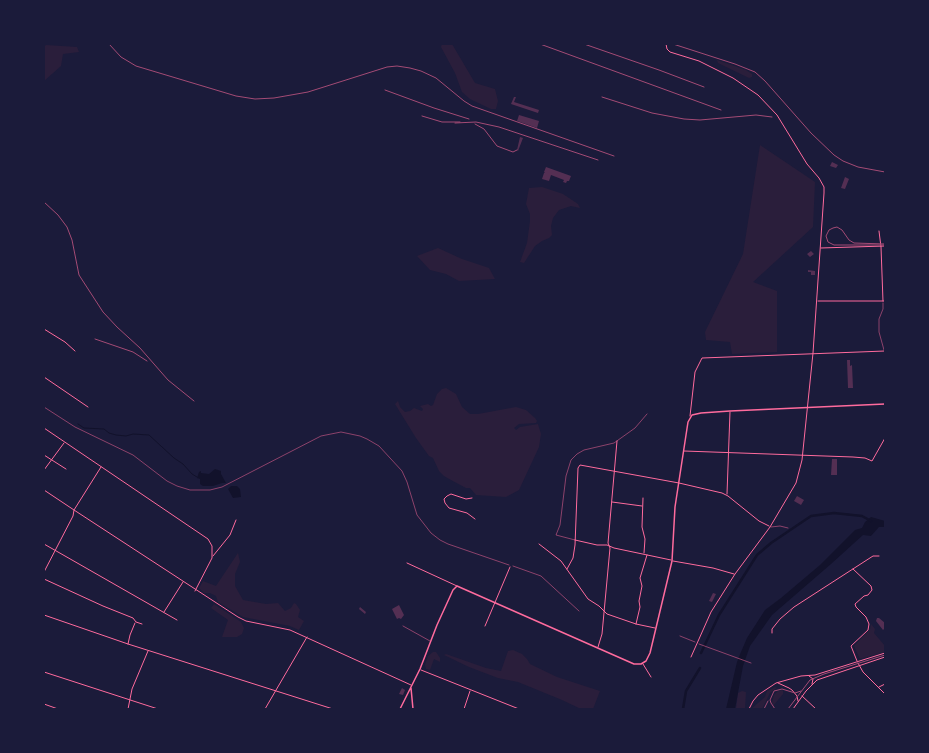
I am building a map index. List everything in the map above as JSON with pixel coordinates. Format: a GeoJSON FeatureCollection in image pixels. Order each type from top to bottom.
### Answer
{"type":"FeatureCollection","features":[{"type":"Feature","properties":{"kind":"main road"},"geometry":{"type":"LineString","coordinates":[[400,709],[420,669],[430,641],[453,590],[457,586],[634,664],[643,664],[649,657],[672,561],[673,518],[690,416],[696,413],[885,404]]}},
{"type":"Feature","properties":{"kind":"main road"},"geometry":{"type":"LineString","coordinates":[[411,687],[413,709]]}},
{"type":"Feature","properties":{"kind":"street"},"geometry":{"type":"LineString","coordinates":[[666,44],[667,49],[670,52],[699,61],[733,78],[750,88],[767,103],[777,115],[800,152],[824,186],[813,353],[803,454],[796,483],[770,527],[735,574],[711,612],[691,657]]}},
{"type":"Feature","properties":{"kind":"street"},"geometry":{"type":"LineString","coordinates":[[817,301],[884,301],[879,231]]}},
{"type":"Feature","properties":{"kind":"street"},"geometry":{"type":"LineString","coordinates":[[821,248],[885,246]]}},
{"type":"Feature","properties":{"kind":"street"},"geometry":{"type":"LineString","coordinates":[[44,329],[65,342],[75,351]]}},
{"type":"Feature","properties":{"kind":"street"},"geometry":{"type":"LineString","coordinates":[[690,416],[695,372],[702,358],[885,351]]}},
{"type":"Feature","properties":{"kind":"street"},"geometry":{"type":"LineString","coordinates":[[44,377],[88,407]]}},
{"type":"Feature","properties":{"kind":"street"},"geometry":{"type":"LineString","coordinates":[[726,495],[728,488],[730,411]]}},
{"type":"Feature","properties":{"kind":"street"},"geometry":{"type":"LineString","coordinates":[[44,428],[205,536],[212,546],[213,556]]}},
{"type":"Feature","properties":{"kind":"street"},"geometry":{"type":"LineString","coordinates":[[684,451],[803,454],[865,458],[872,461],[885,438]]}},
{"type":"Feature","properties":{"kind":"street"},"geometry":{"type":"LineString","coordinates":[[597,648],[602,634],[617,441]]}},
{"type":"Feature","properties":{"kind":"street"},"geometry":{"type":"LineString","coordinates":[[44,470],[64,442]]}},
{"type":"Feature","properties":{"kind":"street"},"geometry":{"type":"LineString","coordinates":[[44,456],[66,469]]}},
{"type":"Feature","properties":{"kind":"street"},"geometry":{"type":"LineString","coordinates":[[567,569],[574,554],[579,466],[583,465],[726,495],[759,521],[770,527]]}},
{"type":"Feature","properties":{"kind":"street"},"geometry":{"type":"LineString","coordinates":[[44,572],[73,516],[74,510],[101,467]]}},
{"type":"Feature","properties":{"kind":"street"},"geometry":{"type":"LineString","coordinates":[[44,490],[195,590],[242,619],[283,628],[307,637],[411,687]]}},
{"type":"Feature","properties":{"kind":"street"},"geometry":{"type":"LineString","coordinates":[[472,498],[466,499],[450,494],[444,499],[449,508],[468,513],[475,519]]}},
{"type":"Feature","properties":{"kind":"street"},"geometry":{"type":"LineString","coordinates":[[643,498],[642,527],[645,539],[644,553]]}},
{"type":"Feature","properties":{"kind":"street"},"geometry":{"type":"LineString","coordinates":[[612,502],[642,506]]}},
{"type":"Feature","properties":{"kind":"street"},"geometry":{"type":"LineString","coordinates":[[195,590],[213,556],[230,535],[236,520]]}},
{"type":"Feature","properties":{"kind":"street"},"geometry":{"type":"LineString","coordinates":[[575,540],[598,545],[607,545],[672,561],[713,568],[735,574]]}},
{"type":"Feature","properties":{"kind":"street"},"geometry":{"type":"LineString","coordinates":[[44,544],[177,620]]}},
{"type":"Feature","properties":{"kind":"street"},"geometry":{"type":"LineString","coordinates":[[539,544],[561,561],[588,599],[599,606],[608,615],[636,624],[656,628]]}},
{"type":"Feature","properties":{"kind":"street"},"geometry":{"type":"LineString","coordinates":[[636,624],[640,607],[639,601],[642,586],[640,578],[648,555]]}},
{"type":"Feature","properties":{"kind":"street"},"geometry":{"type":"LineString","coordinates":[[772,633],[772,629],[780,619],[794,607],[873,556],[879,556]]}},
{"type":"Feature","properties":{"kind":"street"},"geometry":{"type":"LineString","coordinates":[[407,563],[457,586]]}},
{"type":"Feature","properties":{"kind":"street"},"geometry":{"type":"LineString","coordinates":[[485,626],[510,567]]}},
{"type":"Feature","properties":{"kind":"street"},"geometry":{"type":"LineString","coordinates":[[853,569],[871,586],[872,590],[856,604],[868,619],[868,630],[851,646],[859,666],[885,694]]}},
{"type":"Feature","properties":{"kind":"street"},"geometry":{"type":"LineString","coordinates":[[44,579],[133,618],[136,622],[142,624]]}},
{"type":"Feature","properties":{"kind":"street"},"geometry":{"type":"LineString","coordinates":[[164,612],[183,582]]}},
{"type":"Feature","properties":{"kind":"street"},"geometry":{"type":"LineString","coordinates":[[44,615],[149,651],[333,709]]}},
{"type":"Feature","properties":{"kind":"street"},"geometry":{"type":"LineString","coordinates":[[128,644],[136,622]]}},
{"type":"Feature","properties":{"kind":"street"},"geometry":{"type":"LineString","coordinates":[[265,709],[307,637]]}},
{"type":"Feature","properties":{"kind":"street"},"geometry":{"type":"LineString","coordinates":[[128,709],[132,689],[149,651]]}},
{"type":"Feature","properties":{"kind":"street"},"geometry":{"type":"LineString","coordinates":[[749,709],[758,695],[776,683],[808,676],[885,653]]}},
{"type":"Feature","properties":{"kind":"street"},"geometry":{"type":"LineString","coordinates":[[793,709],[812,684],[823,678],[885,657]]}},
{"type":"Feature","properties":{"kind":"street"},"geometry":{"type":"LineString","coordinates":[[643,664],[651,678]]}},
{"type":"Feature","properties":{"kind":"street"},"geometry":{"type":"LineString","coordinates":[[420,669],[519,709]]}},
{"type":"Feature","properties":{"kind":"street"},"geometry":{"type":"LineString","coordinates":[[44,672],[158,709]]}},
{"type":"Feature","properties":{"kind":"street"},"geometry":{"type":"LineString","coordinates":[[808,676],[813,678],[812,684]]}},
{"type":"Feature","properties":{"kind":"street"},"geometry":{"type":"LineString","coordinates":[[776,683],[792,690],[797,697],[798,702]]}},
{"type":"Feature","properties":{"kind":"street"},"geometry":{"type":"LineString","coordinates":[[878,687],[885,684]]}},
{"type":"Feature","properties":{"kind":"street"},"geometry":{"type":"LineString","coordinates":[[464,709],[470,690]]}},
{"type":"Feature","properties":{"kind":"street"},"geometry":{"type":"LineString","coordinates":[[802,696],[816,709]]}},
{"type":"Feature","properties":{"kind":"street"},"geometry":{"type":"LineString","coordinates":[[44,704],[58,709]]}},
{"type":"Feature","properties":{"kind":"lane"},"geometry":{"type":"LineString","coordinates":[[884,301],[879,319],[878,332],[885,351]]}},
{"type":"Feature","properties":{"kind":"lane"},"geometry":{"type":"LineString","coordinates":[[575,540],[556,535],[560,525],[566,476],[571,460],[584,450],[611,445],[635,428],[647,414]]}},
{"type":"Feature","properties":{"kind":"lane"},"geometry":{"type":"LineString","coordinates":[[770,527],[780,526],[788,528]]}},
{"type":"Feature","properties":{"kind":"lane"},"geometry":{"type":"LineString","coordinates":[[404,626],[430,641]]}},
{"type":"Feature","properties":{"kind":"path"},"geometry":{"type":"LineString","coordinates":[[44,407],[75,426],[133,455],[167,482],[190,490],[210,490],[222,487],[321,436],[341,432],[367,439],[379,446],[402,472],[407,482],[417,515],[425,527],[434,536],[451,546],[539,574],[579,611]]}},
{"type":"Feature","properties":{"kind":"path"},"geometry":{"type":"LineString","coordinates":[[680,636],[750,663]]}},
{"type":"Feature","properties":{"kind":"shaded area"},"geometry":{"type":"Polygon","coordinates":[[[442,44],[452,44],[475,83],[495,89],[498,101],[496,109],[491,109],[470,99],[462,92],[455,73],[441,47],[442,44]]]}},
{"type":"Feature","properties":{"kind":"shaded area"},"geometry":{"type":"Polygon","coordinates":[[[46,45],[77,47],[79,52],[63,54],[61,66],[44,81],[44,47],[46,45]]]}},
{"type":"Feature","properties":{"kind":"shaded area"},"geometry":{"type":"Polygon","coordinates":[[[717,60],[746,70],[752,74],[752,77],[749,78],[718,63],[717,60]]]}},
{"type":"Feature","properties":{"kind":"shaded area"},"geometry":{"type":"Polygon","coordinates":[[[760,145],[815,182],[813,227],[753,282],[777,291],[777,352],[732,354],[730,342],[706,340],[705,332],[743,254],[760,145]]]}},
{"type":"Feature","properties":{"kind":"shaded area"},"geometry":{"type":"Polygon","coordinates":[[[542,187],[563,194],[578,204],[580,208],[571,206],[559,210],[553,218],[551,226],[552,235],[535,246],[524,263],[520,262],[527,243],[530,221],[530,214],[526,204],[529,188],[542,187]]]}},
{"type":"Feature","properties":{"kind":"shaded area"},"geometry":{"type":"Polygon","coordinates":[[[438,248],[462,259],[489,268],[495,279],[459,281],[446,274],[430,270],[417,256],[438,248]]]}},
{"type":"Feature","properties":{"kind":"shaded area"},"geometry":{"type":"Polygon","coordinates":[[[446,388],[456,394],[462,407],[470,414],[478,414],[516,407],[526,410],[535,418],[537,421],[536,423],[519,424],[514,428],[516,430],[520,427],[538,424],[541,434],[539,447],[519,490],[506,497],[476,495],[470,488],[466,488],[451,480],[439,471],[433,458],[429,456],[416,438],[395,404],[398,401],[400,407],[405,412],[414,408],[422,411],[423,409],[420,406],[428,404],[431,406],[433,405],[437,394],[442,389],[446,388]]]}},
{"type":"Feature","properties":{"kind":"shaded area"},"geometry":{"type":"Polygon","coordinates":[[[215,469],[221,471],[226,483],[213,486],[203,486],[200,484],[200,479],[197,478],[199,472],[201,471],[201,473],[209,474],[215,469]]]}},
{"type":"Feature","properties":{"kind":"shaded area"},"geometry":{"type":"Polygon","coordinates":[[[231,486],[237,486],[240,489],[241,497],[233,498],[228,489],[231,486]]]}},
{"type":"Feature","properties":{"kind":"shaded area"},"geometry":{"type":"Polygon","coordinates":[[[871,517],[885,521],[885,527],[879,527],[871,536],[863,535],[772,615],[750,646],[743,666],[735,709],[726,709],[737,662],[747,638],[765,610],[820,565],[855,530],[862,528],[865,522],[871,517]]]}},
{"type":"Feature","properties":{"kind":"shaded area"},"geometry":{"type":"Polygon","coordinates":[[[238,553],[240,562],[235,574],[235,586],[243,600],[266,604],[278,603],[285,611],[291,608],[294,603],[296,604],[300,610],[298,617],[304,621],[299,630],[290,626],[243,617],[218,602],[216,596],[210,593],[204,593],[199,588],[203,581],[216,586],[238,553]]]}},
{"type":"Feature","properties":{"kind":"shaded area"},"geometry":{"type":"Polygon","coordinates":[[[214,604],[241,622],[244,628],[242,634],[237,637],[222,637],[228,620],[211,608],[214,604]]]}},
{"type":"Feature","properties":{"kind":"shaded area"},"geometry":{"type":"Polygon","coordinates":[[[871,624],[875,629],[874,633],[885,646],[885,652],[860,659],[854,646],[870,629],[871,624]]]}},
{"type":"Feature","properties":{"kind":"shaded area"},"geometry":{"type":"Polygon","coordinates":[[[513,650],[522,654],[530,664],[557,677],[600,691],[593,709],[581,709],[518,682],[498,678],[469,667],[444,655],[446,654],[486,668],[501,671],[508,651],[513,650]]]}},
{"type":"Feature","properties":{"kind":"shaded area"},"geometry":{"type":"Polygon","coordinates":[[[433,652],[436,652],[440,658],[440,662],[434,659],[430,670],[426,669],[425,665],[428,656],[433,652]]]}},
{"type":"Feature","properties":{"kind":"shaded area"},"geometry":{"type":"Polygon","coordinates":[[[775,687],[777,688],[770,693],[762,709],[751,709],[765,697],[767,691],[775,687]]]}},
{"type":"Feature","properties":{"kind":"shaded area"},"geometry":{"type":"Polygon","coordinates":[[[782,690],[783,694],[773,706],[772,702],[774,695],[778,691],[782,690]]]}},
{"type":"Feature","properties":{"kind":"shaded area"},"geometry":{"type":"Polygon","coordinates":[[[742,691],[746,692],[745,709],[736,709],[738,693],[742,691]]]}},
{"type":"Feature","properties":{"kind":"building"},"geometry":{"type":"Polygon","coordinates":[[[514,97],[516,97],[514,102],[539,110],[538,113],[511,104],[514,97]]]}},
{"type":"Feature","properties":{"kind":"building"},"geometry":{"type":"Polygon","coordinates":[[[519,115],[539,121],[537,128],[517,121],[519,115]]]}},
{"type":"Feature","properties":{"kind":"building"},"geometry":{"type":"Polygon","coordinates":[[[520,137],[523,138],[518,151],[517,150],[520,137]]]}},
{"type":"Feature","properties":{"kind":"building"},"geometry":{"type":"Polygon","coordinates":[[[832,162],[838,165],[836,168],[830,166],[832,162]]]}},
{"type":"Feature","properties":{"kind":"building"},"geometry":{"type":"Polygon","coordinates":[[[546,167],[571,176],[569,181],[566,183],[563,182],[564,180],[551,175],[549,181],[542,179],[546,167]]]}},
{"type":"Feature","properties":{"kind":"building"},"geometry":{"type":"Polygon","coordinates":[[[845,177],[849,179],[845,189],[841,188],[845,177]]]}},
{"type":"Feature","properties":{"kind":"building"},"geometry":{"type":"Polygon","coordinates":[[[811,251],[814,254],[810,257],[807,254],[811,251]]]}},
{"type":"Feature","properties":{"kind":"building"},"geometry":{"type":"Polygon","coordinates":[[[808,270],[815,271],[815,275],[811,275],[811,272],[808,272],[808,270]]]}},
{"type":"Feature","properties":{"kind":"building"},"geometry":{"type":"Polygon","coordinates":[[[847,360],[850,360],[850,366],[852,365],[853,388],[848,388],[847,360]]]}},
{"type":"Feature","properties":{"kind":"building"},"geometry":{"type":"Polygon","coordinates":[[[832,459],[837,459],[837,475],[831,475],[832,459]]]}},
{"type":"Feature","properties":{"kind":"building"},"geometry":{"type":"Polygon","coordinates":[[[797,496],[804,500],[801,505],[794,501],[797,496]]]}},
{"type":"Feature","properties":{"kind":"building"},"geometry":{"type":"Polygon","coordinates":[[[713,593],[716,594],[712,602],[709,601],[713,593]]]}},
{"type":"Feature","properties":{"kind":"building"},"geometry":{"type":"Polygon","coordinates":[[[399,605],[404,615],[401,619],[397,619],[392,609],[399,605]]]}},
{"type":"Feature","properties":{"kind":"building"},"geometry":{"type":"Polygon","coordinates":[[[360,607],[366,612],[365,614],[359,609],[360,607]]]}},
{"type":"Feature","properties":{"kind":"building"},"geometry":{"type":"Polygon","coordinates":[[[877,618],[885,623],[885,631],[876,621],[877,618]]]}},
{"type":"Feature","properties":{"kind":"building"},"geometry":{"type":"Polygon","coordinates":[[[402,688],[405,690],[403,695],[399,694],[402,688]]]}},
{"type":"Feature","properties":{"kind":"waterway"},"geometry":{"type":"LineString","coordinates":[[78,424],[84,428],[104,429],[109,433],[116,435],[149,435],[197,477]]}},
{"type":"Feature","properties":{"kind":"waterway"},"geometry":{"type":"LineString","coordinates":[[701,653],[719,615],[757,555],[771,543],[811,516],[834,513],[862,516],[871,521]]}},
{"type":"Feature","properties":{"kind":"waterway"},"geometry":{"type":"LineString","coordinates":[[683,709],[686,691],[700,668]]}},
{"type":"Feature","properties":{"kind":"tram line"},"geometry":{"type":"LineString","coordinates":[[885,244],[854,243],[849,240],[842,230],[837,227],[829,230],[826,236],[828,242],[834,245],[885,245]]}},
{"type":"Feature","properties":{"kind":"tram line"},"geometry":{"type":"LineString","coordinates":[[788,709],[810,680],[824,674],[885,655]]}},
{"type":"Feature","properties":{"kind":"tram line"},"geometry":{"type":"LineString","coordinates":[[775,709],[770,700],[774,691],[782,689],[795,693],[801,691]]}},
{"type":"Feature","properties":{"kind":"tram line"},"geometry":{"type":"LineString","coordinates":[[764,709],[768,701]]}},
{"type":"Feature","properties":{"kind":"railway"},"geometry":{"type":"LineString","coordinates":[[109,44],[121,57],[136,66],[236,96],[255,99],[274,98],[308,92],[387,67],[397,66],[410,68],[436,78],[472,106],[614,156]]}},
{"type":"Feature","properties":{"kind":"railway"},"geometry":{"type":"LineString","coordinates":[[540,44],[721,110]]}},
{"type":"Feature","properties":{"kind":"railway"},"geometry":{"type":"LineString","coordinates":[[584,44],[704,87]]}},
{"type":"Feature","properties":{"kind":"railway"},"geometry":{"type":"LineString","coordinates":[[673,44],[755,72],[765,81],[811,133],[834,155],[843,161],[858,167],[885,172]]}},
{"type":"Feature","properties":{"kind":"railway"},"geometry":{"type":"LineString","coordinates":[[385,90],[469,119]]}},
{"type":"Feature","properties":{"kind":"railway"},"geometry":{"type":"LineString","coordinates":[[602,97],[652,113],[684,119],[700,120],[756,115],[772,117]]}},
{"type":"Feature","properties":{"kind":"railway"},"geometry":{"type":"LineString","coordinates":[[422,116],[442,122],[460,122]]}},
{"type":"Feature","properties":{"kind":"railway"},"geometry":{"type":"LineString","coordinates":[[455,123],[476,122],[499,127],[598,160]]}},
{"type":"Feature","properties":{"kind":"railway"},"geometry":{"type":"LineString","coordinates":[[475,124],[484,129],[497,146],[513,152],[517,150]]}},
{"type":"Feature","properties":{"kind":"railway"},"geometry":{"type":"LineString","coordinates":[[44,202],[58,215],[67,227],[72,240],[79,275],[103,312],[140,348],[168,380],[194,401]]}},
{"type":"Feature","properties":{"kind":"railway"},"geometry":{"type":"LineString","coordinates":[[95,339],[133,352],[147,361]]}}]}
